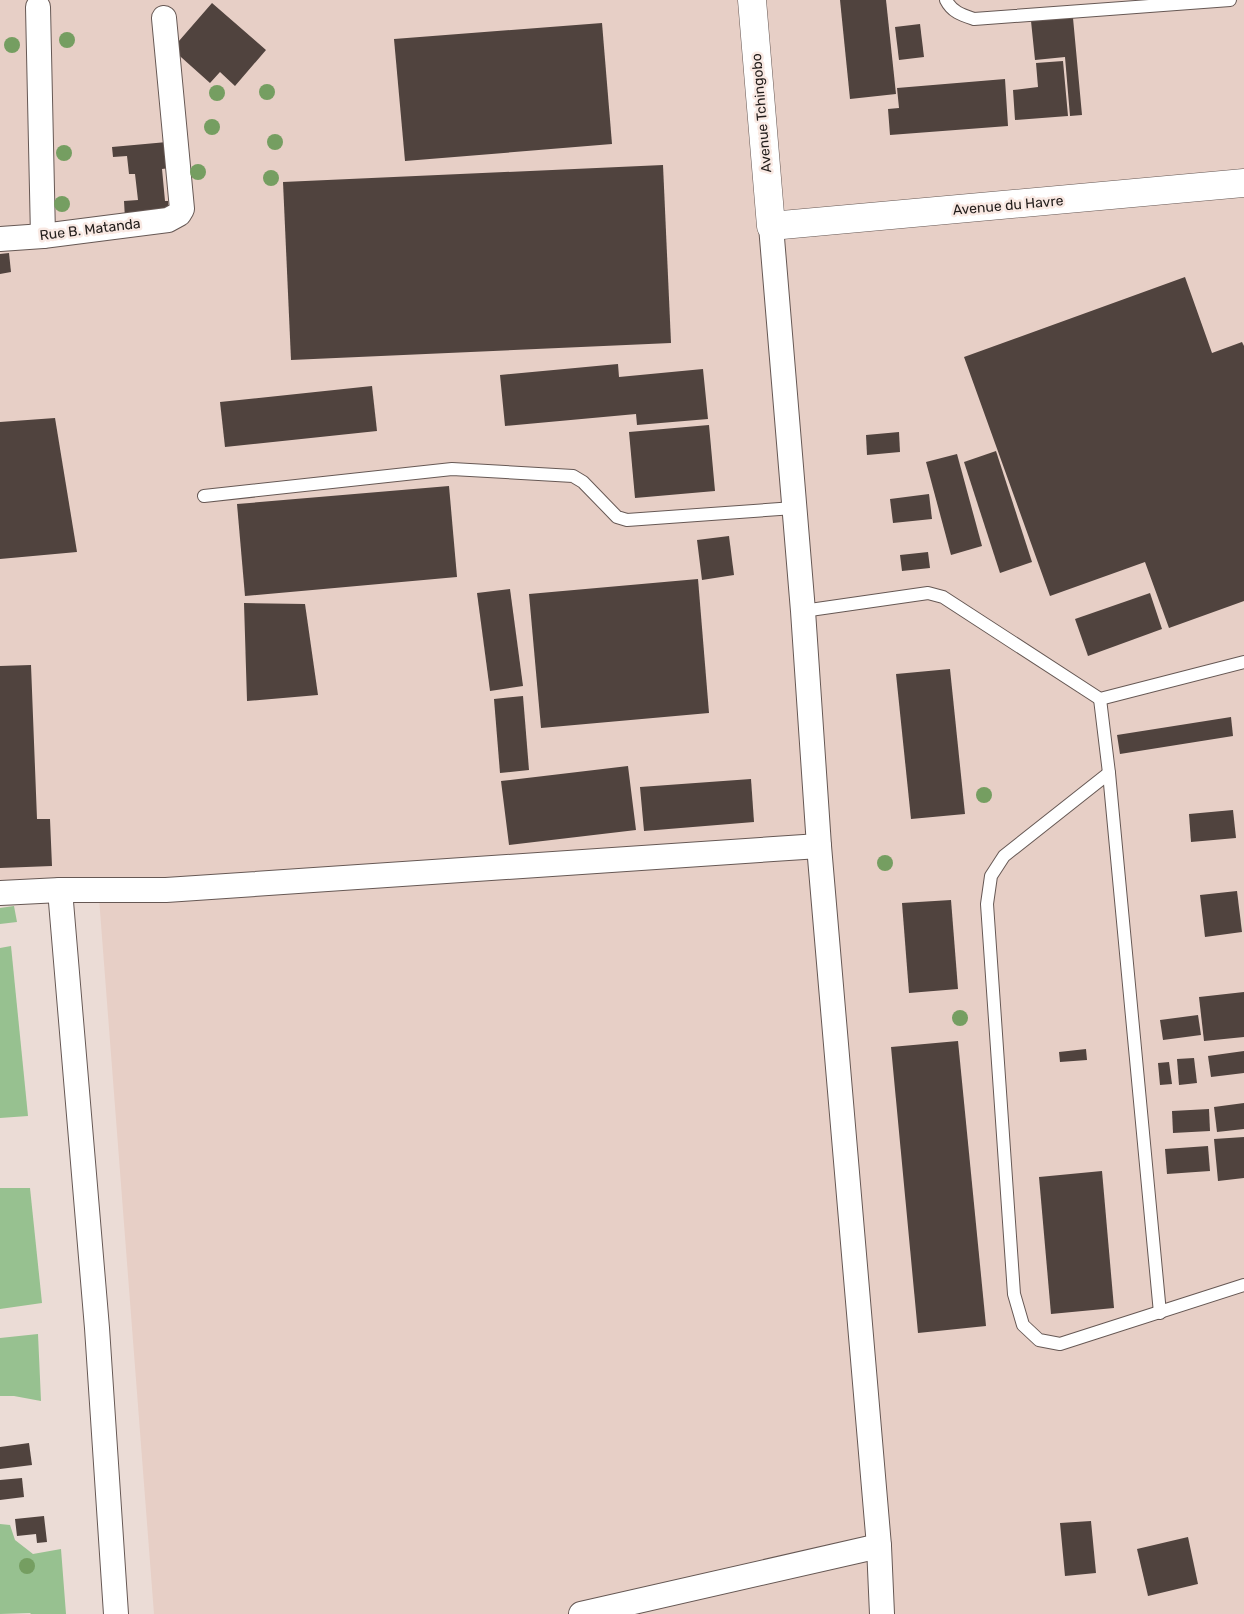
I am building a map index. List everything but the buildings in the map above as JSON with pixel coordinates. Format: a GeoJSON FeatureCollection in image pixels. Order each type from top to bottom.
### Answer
{"type":"FeatureCollection","features":[{"type":"Feature","properties":{"kind":"street","name":"Avenue Tchingobo"},"geometry":{"type":"LineString","coordinates":[[752,0],[771,226]]}},
{"type":"Feature","properties":{"kind":"street"},"geometry":{"type":"LineString","coordinates":[[38,7],[43,236]]}},
{"type":"Feature","properties":{"kind":"street","name":"Rue B. Matanda"},"geometry":{"type":"LineString","coordinates":[[0,239],[43,236],[168,220],[179,214],[182,209],[164,18]]}},
{"type":"Feature","properties":{"kind":"street","name":"Avenue du Havre"},"geometry":{"type":"LineString","coordinates":[[771,226],[1244,184]]}},
{"type":"Feature","properties":{"kind":"street"},"geometry":{"type":"LineString","coordinates":[[771,226],[803,611],[819,846],[878,1546],[882,1614]]}},
{"type":"Feature","properties":{"kind":"street"},"geometry":{"type":"LineString","coordinates":[[0,893],[60,890],[166,890],[819,846]]}},
{"type":"Feature","properties":{"kind":"street"},"geometry":{"type":"LineString","coordinates":[[60,890],[97,1328],[116,1614]]}},
{"type":"Feature","properties":{"kind":"street"},"geometry":{"type":"LineString","coordinates":[[581,1614],[878,1546]]}},
{"type":"Feature","properties":{"kind":"lane"},"geometry":{"type":"LineString","coordinates":[[946,0],[960,15],[974,19],[1230,0]]}},
{"type":"Feature","properties":{"kind":"lane"},"geometry":{"type":"LineString","coordinates":[[204,496],[452,469],[574,476],[584,482],[617,517],[627,520],[794,508]]}},
{"type":"Feature","properties":{"kind":"lane"},"geometry":{"type":"LineString","coordinates":[[803,611],[928,593],[943,597],[1100,699],[1244,662]]}},
{"type":"Feature","properties":{"kind":"lane"},"geometry":{"type":"LineString","coordinates":[[1100,699],[1109,773],[1160,1313]]}},
{"type":"Feature","properties":{"kind":"lane"},"geometry":{"type":"LineString","coordinates":[[1109,773],[1004,856],[991,876],[987,904],[1014,1294],[1023,1325],[1039,1340],[1060,1344],[1244,1285]]}},
{"type":"Feature","properties":{"kind":"shaded area"},"geometry":{"type":"Polygon","coordinates":[[[0,0],[1244,0],[1244,1614],[154,1614],[98,885],[0,888],[0,0]]]}},
{"type":"Feature","properties":{"kind":"green space"},"geometry":{"type":"Polygon","coordinates":[[[14,906],[17,922],[0,924],[0,908],[14,906]]]}},
{"type":"Feature","properties":{"kind":"green space"},"geometry":{"type":"Polygon","coordinates":[[[11,946],[28,1116],[0,1118],[0,948],[11,946]]]}},
{"type":"Feature","properties":{"kind":"green space"},"geometry":{"type":"Polygon","coordinates":[[[0,1188],[30,1188],[42,1303],[0,1309],[0,1188]]]}},
{"type":"Feature","properties":{"kind":"green space"},"geometry":{"type":"Polygon","coordinates":[[[38,1334],[41,1401],[14,1396],[0,1396],[0,1338],[38,1334]]]}},
{"type":"Feature","properties":{"kind":"green space"},"geometry":{"type":"Polygon","coordinates":[[[0,1524],[10,1525],[15,1540],[33,1554],[61,1549],[66,1614],[0,1614],[0,1524]]]}}]}
